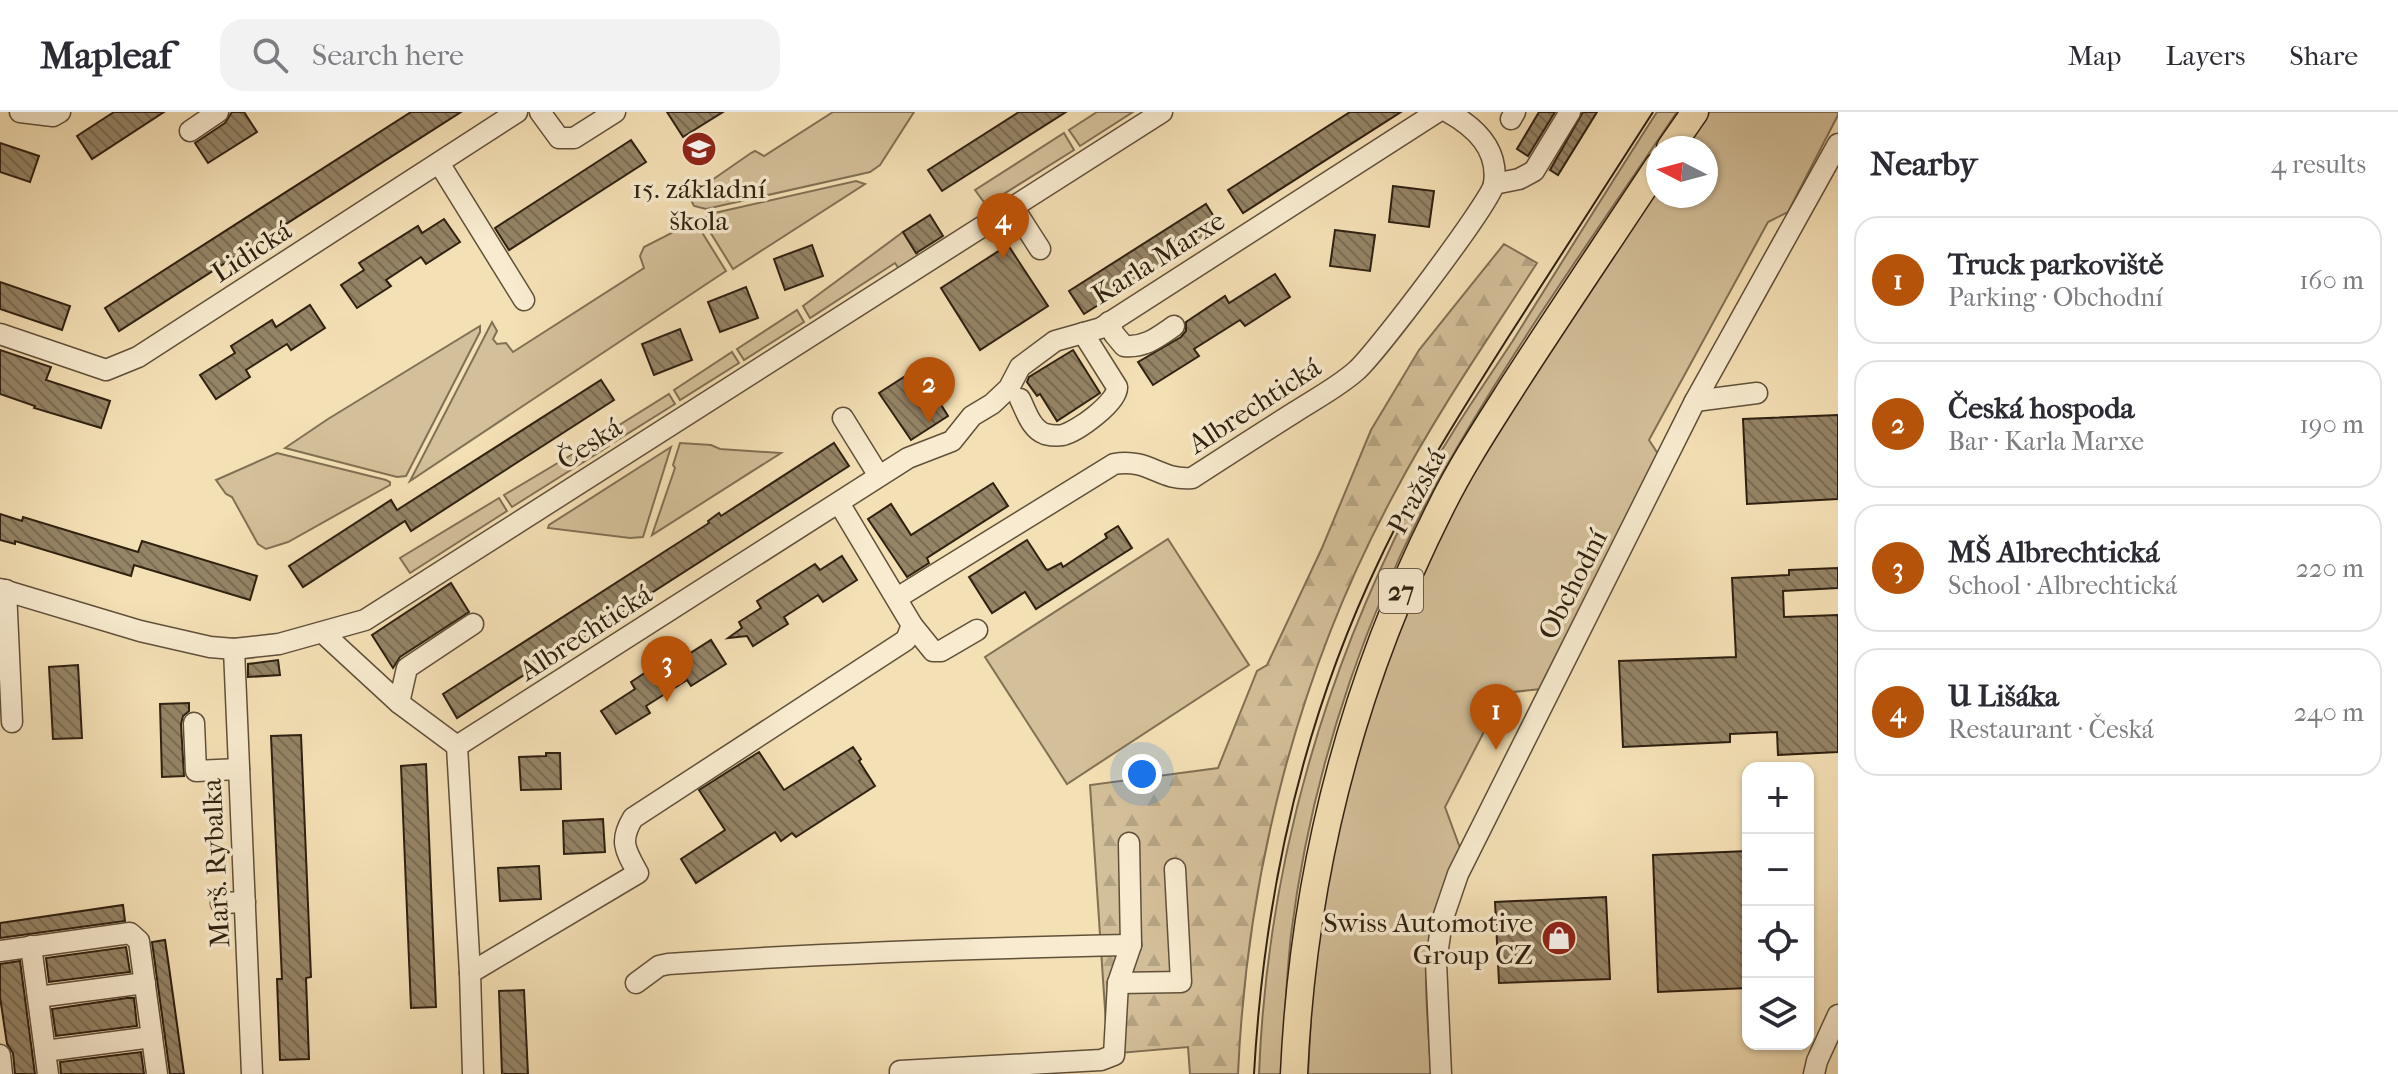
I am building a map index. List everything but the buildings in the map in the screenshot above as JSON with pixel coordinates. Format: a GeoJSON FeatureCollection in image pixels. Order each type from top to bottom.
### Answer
{"type":"FeatureCollection","features":[{"type":"Feature","properties":{"kind":"main road"},"geometry":{"type":"LineString","coordinates":[[1678,136],[1695,112]]}},
{"type":"Feature","properties":{"kind":"main road","name":"Pražská"},"geometry":{"type":"LineString","coordinates":[[1294,1074],[1311,899],[1339,770],[1378,646],[1441,506],[1492,418],[1646,184]]}},
{"type":"Feature","properties":{"kind":"street"},"geometry":{"type":"LineString","coordinates":[[19,112],[53,116],[60,112]]}},
{"type":"Feature","properties":{"kind":"street"},"geometry":{"type":"LineString","coordinates":[[190,131],[218,112]]}},
{"type":"Feature","properties":{"kind":"street","name":"Lidická"},"geometry":{"type":"LineString","coordinates":[[0,334],[106,370],[138,357],[517,112]]}},
{"type":"Feature","properties":{"kind":"street"},"geometry":{"type":"LineString","coordinates":[[540,112],[559,138],[574,138],[615,112]]}},
{"type":"Feature","properties":{"kind":"street","name":"Česká"},"geometry":{"type":"LineString","coordinates":[[3,590],[140,631],[210,647],[234,649],[279,644],[365,620],[1162,112]]}},
{"type":"Feature","properties":{"kind":"street","name":"Karla Marxe"},"geometry":{"type":"LineString","coordinates":[[839,503],[908,458],[952,441],[972,416],[992,404],[1009,388],[1020,367],[1055,341],[1109,322],[1437,112]]}},
{"type":"Feature","properties":{"kind":"street"},"geometry":{"type":"LineString","coordinates":[[1448,112],[1471,126],[1484,139],[1492,161],[1494,184],[1519,179],[1534,171],[1570,112]]}},
{"type":"Feature","properties":{"kind":"street","name":"Obchodní"},"geometry":{"type":"LineString","coordinates":[[1441,1074],[1436,962],[1442,921],[1458,874],[1695,401],[1836,152]]}},
{"type":"Feature","properties":{"kind":"street"},"geometry":{"type":"LineString","coordinates":[[439,163],[524,300]]}},
{"type":"Feature","properties":{"kind":"street","name":"Albrechtická"},"geometry":{"type":"LineString","coordinates":[[897,598],[1114,464],[1137,463],[1152,467],[1165,477],[1192,478],[1358,370],[1455,244],[1494,184]]}},
{"type":"Feature","properties":{"kind":"street"},"geometry":{"type":"LineString","coordinates":[[1013,207],[1040,249]]}},
{"type":"Feature","properties":{"kind":"street"},"geometry":{"type":"LineString","coordinates":[[1109,322],[1119,341],[1124,346],[1132,347],[1146,345],[1174,326]]}},
{"type":"Feature","properties":{"kind":"street"},"geometry":{"type":"LineString","coordinates":[[1020,399],[1031,422],[1048,435],[1064,435],[1112,402],[1117,387],[1083,333]]}},
{"type":"Feature","properties":{"kind":"street"},"geometry":{"type":"LineString","coordinates":[[1695,401],[1757,393]]}},
{"type":"Feature","properties":{"kind":"street"},"geometry":{"type":"LineString","coordinates":[[843,418],[879,476]]}},
{"type":"Feature","properties":{"kind":"street"},"geometry":{"type":"LineString","coordinates":[[839,503],[912,625],[933,651],[941,651],[977,630]]}},
{"type":"Feature","properties":{"kind":"street","name":"Albrechtická"},"geometry":{"type":"LineString","coordinates":[[457,746],[839,503]]}},
{"type":"Feature","properties":{"kind":"street"},"geometry":{"type":"LineString","coordinates":[[3,590],[5,692],[12,722]]}},
{"type":"Feature","properties":{"kind":"street"},"geometry":{"type":"LineString","coordinates":[[399,703],[407,668],[473,624]]}},
{"type":"Feature","properties":{"kind":"street"},"geometry":{"type":"LineString","coordinates":[[470,973],[644,869],[626,851],[624,833],[633,818],[906,640],[912,625]]}},
{"type":"Feature","properties":{"kind":"street"},"geometry":{"type":"LineString","coordinates":[[323,633],[399,703],[457,746],[473,1074]]}},
{"type":"Feature","properties":{"kind":"street","name":"Marš. Rybalka"},"geometry":{"type":"LineString","coordinates":[[234,649],[252,1074]]}},
{"type":"Feature","properties":{"kind":"street"},"geometry":{"type":"LineString","coordinates":[[194,723],[196,771],[239,769]]}},
{"type":"Feature","properties":{"kind":"street"},"geometry":{"type":"LineString","coordinates":[[900,1074],[900,1071],[1112,1057],[1116,1048],[1118,983],[1131,945],[1129,843]]}},
{"type":"Feature","properties":{"kind":"street"},"geometry":{"type":"LineString","coordinates":[[1118,983],[1181,982],[1175,869]]}},
{"type":"Feature","properties":{"kind":"street"},"geometry":{"type":"LineString","coordinates":[[221,903],[245,902]]}},
{"type":"Feature","properties":{"kind":"street"},"geometry":{"type":"LineString","coordinates":[[0,951],[130,933],[139,941],[157,1074]]}},
{"type":"Feature","properties":{"kind":"street"},"geometry":{"type":"LineString","coordinates":[[636,983],[659,966],[668,964],[878,951],[1131,945]]}},
{"type":"Feature","properties":{"kind":"street"},"geometry":{"type":"LineString","coordinates":[[31,946],[48,1074]]}},
{"type":"Feature","properties":{"kind":"street"},"geometry":{"type":"LineString","coordinates":[[38,997],[145,983]]}},
{"type":"Feature","properties":{"kind":"street"},"geometry":{"type":"LineString","coordinates":[[1814,1074],[1838,1015]]}},
{"type":"Feature","properties":{"kind":"street"},"geometry":{"type":"LineString","coordinates":[[45,1051],[152,1037]]}},
{"type":"Feature","properties":{"kind":"street"},"geometry":{"type":"LineString","coordinates":[[0,1055],[2,1074]]}},
{"type":"Feature","properties":{"kind":"green space"},"geometry":{"type":"Polygon","coordinates":[[[833,112],[914,112],[880,165],[870,172],[706,209],[694,206],[689,196],[751,153],[755,151],[764,156],[833,112]]]}},
{"type":"Feature","properties":{"kind":"green space"},"geometry":{"type":"Polygon","coordinates":[[[1097,112],[1133,112],[1080,146],[1069,130],[1097,112]]]}},
{"type":"Feature","properties":{"kind":"green space"},"geometry":{"type":"Polygon","coordinates":[[[1657,112],[1677,112],[1661,136],[1646,136],[1646,158],[1510,361],[1458,446],[1427,502],[1372,620],[1330,744],[1301,871],[1289,952],[1282,1074],[1259,1074],[1264,998],[1287,849],[1327,705],[1353,634],[1416,496],[1438,456],[1657,112]]]}},
{"type":"Feature","properties":{"kind":"green space"},"geometry":{"type":"Polygon","coordinates":[[[1708,112],[1838,112],[1788,212],[1768,222],[1649,440],[1662,460],[1541,689],[1504,693],[1445,807],[1460,848],[1438,902],[1428,953],[1426,970],[1431,1074],[1308,1074],[1314,971],[1332,856],[1360,742],[1420,578],[1452,509],[1478,464],[1646,204],[1646,208],[1718,208],[1718,136],[1692,136],[1708,112]]]}},
{"type":"Feature","properties":{"kind":"green space"},"geometry":{"type":"Polygon","coordinates":[[[1064,133],[1074,150],[986,205],[975,190],[1064,133]]]}},
{"type":"Feature","properties":{"kind":"green space"},"geometry":{"type":"Polygon","coordinates":[[[856,181],[865,184],[733,269],[702,219],[710,214],[856,181]]]}},
{"type":"Feature","properties":{"kind":"green space"},"geometry":{"type":"Polygon","coordinates":[[[695,221],[726,271],[410,481],[492,322],[497,331],[493,339],[497,344],[506,343],[513,352],[644,268],[640,256],[644,247],[695,221]]]}},
{"type":"Feature","properties":{"kind":"green space"},"geometry":{"type":"Polygon","coordinates":[[[903,232],[920,258],[902,273],[895,263],[810,318],[803,306],[903,232]]]}},
{"type":"Feature","properties":{"kind":"green space"},"geometry":{"type":"Polygon","coordinates":[[[1504,244],[1537,263],[1445,406],[1394,494],[1330,631],[1305,702],[1283,775],[1266,849],[1243,998],[1238,1074],[1190,1074],[1188,1047],[1108,1054],[1090,785],[1218,768],[1257,671],[1267,665],[1322,548],[1371,430],[1419,350],[1504,244]]]}},
{"type":"Feature","properties":{"kind":"green space"},"geometry":{"type":"Polygon","coordinates":[[[797,310],[804,322],[744,360],[737,349],[797,310]]]}},
{"type":"Feature","properties":{"kind":"green space"},"geometry":{"type":"Polygon","coordinates":[[[480,326],[480,332],[406,476],[397,477],[285,448],[328,419],[480,326]]]}},
{"type":"Feature","properties":{"kind":"green space"},"geometry":{"type":"Polygon","coordinates":[[[732,352],[739,363],[680,400],[674,390],[732,352]]]}},
{"type":"Feature","properties":{"kind":"green space"},"geometry":{"type":"Polygon","coordinates":[[[669,394],[675,404],[614,442],[608,432],[669,394]]]}},
{"type":"Feature","properties":{"kind":"green space"},"geometry":{"type":"Polygon","coordinates":[[[603,436],[609,446],[512,507],[504,495],[603,436]]]}},
{"type":"Feature","properties":{"kind":"green space"},"geometry":{"type":"Polygon","coordinates":[[[680,443],[781,453],[652,535],[675,468],[673,465],[680,443]]]}},
{"type":"Feature","properties":{"kind":"green space"},"geometry":{"type":"Polygon","coordinates":[[[671,447],[643,537],[548,528],[549,525],[671,447]]]}},
{"type":"Feature","properties":{"kind":"green space"},"geometry":{"type":"Polygon","coordinates":[[[277,453],[386,480],[390,485],[288,542],[266,549],[258,544],[232,497],[216,480],[277,453]]]}},
{"type":"Feature","properties":{"kind":"green space"},"geometry":{"type":"Polygon","coordinates":[[[499,498],[507,511],[410,573],[400,558],[499,498]]]}},
{"type":"Feature","properties":{"kind":"green space"},"geometry":{"type":"Polygon","coordinates":[[[1168,539],[1249,665],[1067,784],[985,657],[1168,539]]]}},
{"type":"Feature","properties":{"kind":"tram line"},"geometry":{"type":"LineString","coordinates":[[1254,1074],[1267,941],[1291,811],[1328,684],[1352,622],[1393,532],[1441,446],[1653,112]]}},
{"type":"Feature","properties":{"kind":"place","name":"15. základní škola"},"geometry":{"type":"Point","coordinates":[699,149]}},
{"type":"Feature","properties":{"kind":"place","name":"U Lišáka"},"geometry":{"type":"Point","coordinates":[1003,259]}},
{"type":"Feature","properties":{"kind":"place","name":"Česká hospoda"},"geometry":{"type":"Point","coordinates":[929,423]}},
{"type":"Feature","properties":{"kind":"place","name":"MŠ Albrechtická"},"geometry":{"type":"Point","coordinates":[667,702]}},
{"type":"Feature","properties":{"kind":"place","name":"Truck parkoviště"},"geometry":{"type":"Point","coordinates":[1496,750]}},
{"type":"Feature","properties":{"kind":"place","name":"Swiss Automotive Group CZ"},"geometry":{"type":"Point","coordinates":[1559,938]}}]}
